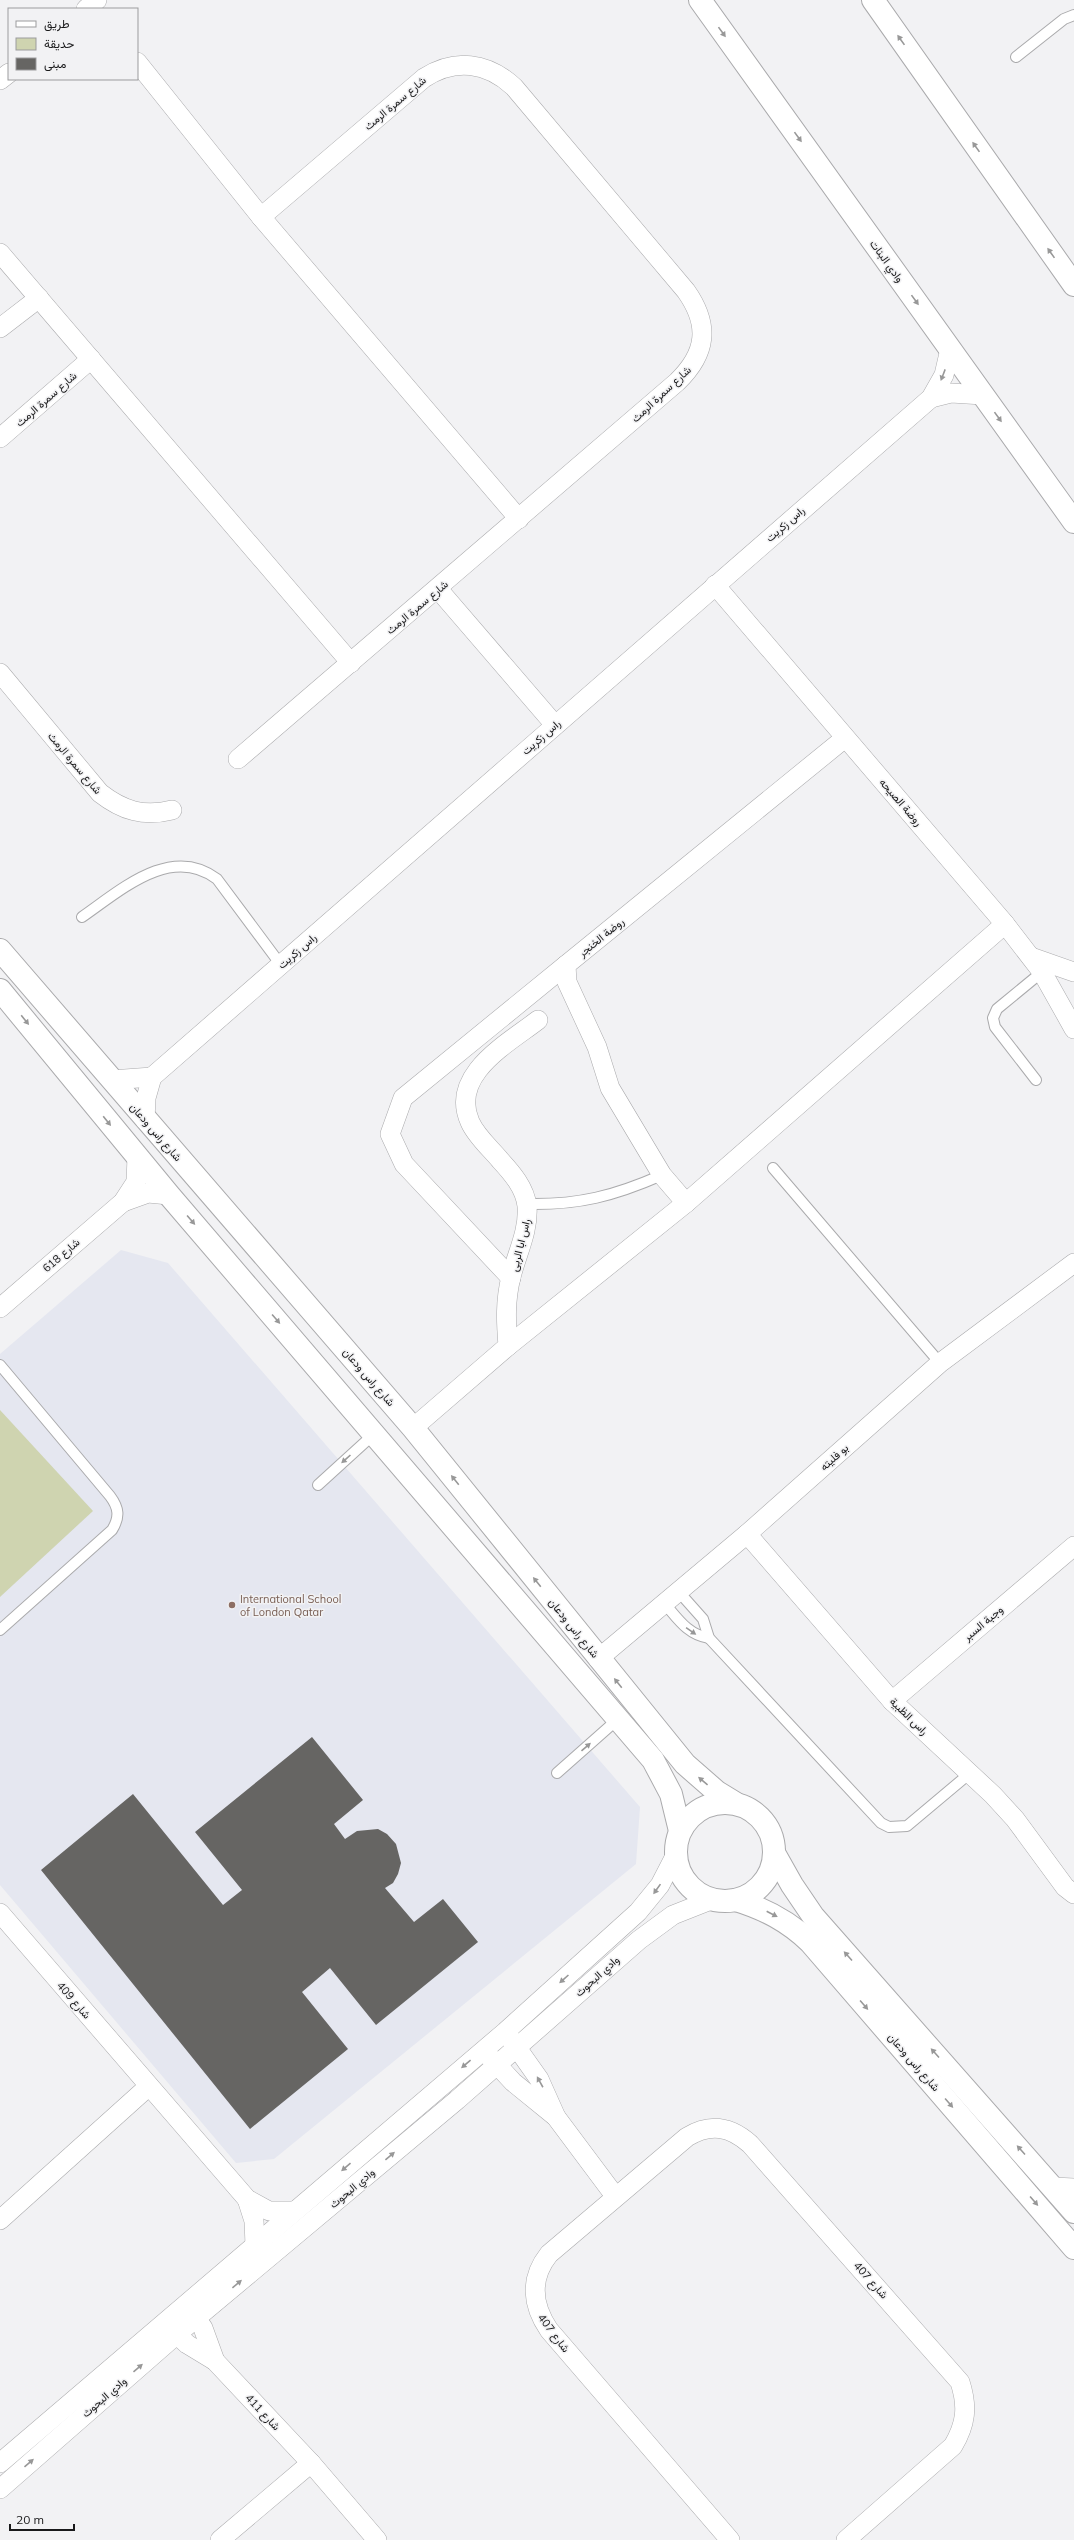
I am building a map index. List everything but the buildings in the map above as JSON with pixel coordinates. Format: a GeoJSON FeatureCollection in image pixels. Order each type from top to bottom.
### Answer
{"type":"FeatureCollection","features":[{"type":"Feature","properties":{"kind":"street","name":"وادي البنات"},"geometry":{"type":"LineString","coordinates":[[700,0],[1074,522]]}},
{"type":"Feature","properties":{"kind":"street"},"geometry":{"type":"LineString","coordinates":[[873,0],[1074,285]]}},
{"type":"Feature","properties":{"kind":"street"},"geometry":{"type":"LineString","coordinates":[[138,63],[262,217],[519,519]]}},
{"type":"Feature","properties":{"kind":"street","name":"شارع سمرة الرمث"},"geometry":{"type":"LineString","coordinates":[[238,759],[438,589],[690,370],[698,355],[702,338],[702,321],[686,291],[514,87],[504,78],[481,66],[456,65],[433,72],[262,217]]}},
{"type":"Feature","properties":{"kind":"street"},"geometry":{"type":"LineString","coordinates":[[0,80],[8,74]]}},
{"type":"Feature","properties":{"kind":"street"},"geometry":{"type":"LineString","coordinates":[[0,253],[351,663]]}},
{"type":"Feature","properties":{"kind":"street"},"geometry":{"type":"LineString","coordinates":[[0,328],[39,298]]}},
{"type":"Feature","properties":{"kind":"street","name":"راس زكريت"},"geometry":{"type":"LineString","coordinates":[[152,1077],[281,966],[554,725],[931,398],[944,375],[950,349]]}},
{"type":"Feature","properties":{"kind":"street","name":"شارع سمرة الرمث"},"geometry":{"type":"LineString","coordinates":[[0,438],[91,359]]}},
{"type":"Feature","properties":{"kind":"street","name":"راس زكريت"},"geometry":{"type":"LineString","coordinates":[[931,398],[951,393],[982,395]]}},
{"type":"Feature","properties":{"kind":"street","name":"روضة الصيحه"},"geometry":{"type":"LineString","coordinates":[[715,585],[1005,924],[1036,965],[1074,1029]]}},
{"type":"Feature","properties":{"kind":"street"},"geometry":{"type":"LineString","coordinates":[[438,589],[554,725]]}},
{"type":"Feature","properties":{"kind":"street","name":"شارع سمرة الرمث"},"geometry":{"type":"LineString","coordinates":[[0,673],[100,794],[113,804],[144,814],[172,810]]}},
{"type":"Feature","properties":{"kind":"street","name":"روضة الخنجر"},"geometry":{"type":"LineString","coordinates":[[511,1278],[404,1164],[390,1134],[403,1098],[846,738]]}},
{"type":"Feature","properties":{"kind":"street"},"geometry":{"type":"LineString","coordinates":[[413,1428],[508,1346],[686,1203],[1005,924]]}},
{"type":"Feature","properties":{"kind":"street","name":"شارع راس ودعان"},"geometry":{"type":"LineString","coordinates":[[0,950],[145,1120],[413,1428],[598,1659],[685,1764],[717,1792],[735,1803]]}},
{"type":"Feature","properties":{"kind":"street"},"geometry":{"type":"LineString","coordinates":[[566,965],[567,982],[597,1047],[610,1088],[662,1175],[686,1203]]}},
{"type":"Feature","properties":{"kind":"street"},"geometry":{"type":"LineString","coordinates":[[1036,965],[1074,972]]}},
{"type":"Feature","properties":{"kind":"street"},"geometry":{"type":"LineString","coordinates":[[0,990],[169,1195],[653,1760],[663,1776],[677,1812],[680,1830],[676,1854],[678,1867],[690,1887],[711,1900],[736,1900],[746,1897],[763,1883],[769,1874],[774,1853],[773,1840],[768,1827],[748,1808],[735,1803],[724,1802],[703,1807],[686,1821],[680,1830]]}},
{"type":"Feature","properties":{"kind":"street","name":"راس ابا الربى"},"geometry":{"type":"LineString","coordinates":[[508,1346],[505,1313],[511,1278],[528,1220],[526,1204],[522,1188],[513,1174],[478,1135],[470,1122],[466,1109],[466,1095],[469,1082],[477,1070],[538,1020]]}},
{"type":"Feature","properties":{"kind":"street"},"geometry":{"type":"LineString","coordinates":[[112,1080],[132,1080],[152,1077],[146,1098],[145,1120]]}},
{"type":"Feature","properties":{"kind":"street","name":"شارع 618"},"geometry":{"type":"LineString","coordinates":[[0,1308],[123,1202],[136,1182],[137,1157]]}},
{"type":"Feature","properties":{"kind":"street","name":"شارع 618"},"geometry":{"type":"LineString","coordinates":[[123,1202],[148,1193],[169,1195]]}},
{"type":"Feature","properties":{"kind":"street","name":"بو فليته"},"geometry":{"type":"LineString","coordinates":[[598,1659],[747,1534],[940,1363],[1074,1263]]}},
{"type":"Feature","properties":{"kind":"street","name":"راس الظبية"},"geometry":{"type":"LineString","coordinates":[[747,1534],[892,1701],[993,1795],[1015,1819],[1065,1887],[1074,1894]]}},
{"type":"Feature","properties":{"kind":"street","name":"وجبة السبر"},"geometry":{"type":"LineString","coordinates":[[892,1701],[1074,1546]]}},
{"type":"Feature","properties":{"kind":"street","name":"شارع راس ودعان"},"geometry":{"type":"LineString","coordinates":[[774,1853],[812,1916],[1064,2187],[1074,2212]]}},
{"type":"Feature","properties":{"kind":"street","name":"وادي البحوث"},"geometry":{"type":"LineString","coordinates":[[0,2489],[170,2329],[185,2303],[505,2032],[638,1912],[660,1886],[676,1854]]}},
{"type":"Feature","properties":{"kind":"street","name":"وادي البحوث"},"geometry":{"type":"LineString","coordinates":[[0,2463],[170,2329],[198,2317],[497,2065],[655,1926],[679,1912],[711,1900]]}},
{"type":"Feature","properties":{"kind":"street","name":"شارع راس ودعان"},"geometry":{"type":"LineString","coordinates":[[736,1900],[752,1905],[783,1920],[810,1942],[1074,2248]]}},
{"type":"Feature","properties":{"kind":"street","name":"شارع 409"},"geometry":{"type":"LineString","coordinates":[[0,1913],[247,2199],[269,2210],[294,2212]]}},
{"type":"Feature","properties":{"kind":"street"},"geometry":{"type":"LineString","coordinates":[[505,2032],[518,2047],[539,2079],[556,2117],[615,2196]]}},
{"type":"Feature","properties":{"kind":"street"},"geometry":{"type":"LineString","coordinates":[[484,2050],[513,2082],[556,2117]]}},
{"type":"Feature","properties":{"kind":"street"},"geometry":{"type":"LineString","coordinates":[[0,2220],[149,2086]]}},
{"type":"Feature","properties":{"kind":"street","name":"شارع 407"},"geometry":{"type":"LineString","coordinates":[[730,2540],[549,2330],[536,2307],[535,2284],[543,2262],[615,2196],[696,2131],[719,2127],[733,2132],[750,2144],[960,2382],[965,2398],[966,2415],[962,2432],[953,2446],[846,2540]]}},
{"type":"Feature","properties":{"kind":"street","name":"شارع 409"},"geometry":{"type":"LineString","coordinates":[[247,2199],[254,2221],[255,2245]]}},
{"type":"Feature","properties":{"kind":"street","name":"شارع 411"},"geometry":{"type":"LineString","coordinates":[[185,2303],[198,2317],[215,2361]]}},
{"type":"Feature","properties":{"kind":"street","name":"شارع 411"},"geometry":{"type":"LineString","coordinates":[[170,2329],[215,2361],[310,2463],[377,2540]]}},
{"type":"Feature","properties":{"kind":"street"},"geometry":{"type":"LineString","coordinates":[[220,2540],[310,2463]]}},
{"type":"Feature","properties":{"kind":"lane"},"geometry":{"type":"LineString","coordinates":[[1016,57],[1064,19],[1074,15]]}},
{"type":"Feature","properties":{"kind":"lane"},"geometry":{"type":"LineString","coordinates":[[82,917],[148,874],[165,867],[194,866],[217,879],[281,966]]}},
{"type":"Feature","properties":{"kind":"lane"},"geometry":{"type":"LineString","coordinates":[[1036,965],[997,1010],[993,1018],[995,1027],[1036,1080]]}},
{"type":"Feature","properties":{"kind":"lane"},"geometry":{"type":"LineString","coordinates":[[773,1168],[940,1363]]}},
{"type":"Feature","properties":{"kind":"lane"},"geometry":{"type":"LineString","coordinates":[[526,1204],[578,1203],[632,1188],[662,1175]]}},
{"type":"Feature","properties":{"kind":"lane"},"geometry":{"type":"LineString","coordinates":[[0,1365],[110,1496],[118,1513],[117,1523],[112,1530],[0,1630]]}},
{"type":"Feature","properties":{"kind":"lane"},"geometry":{"type":"LineString","coordinates":[[318,1485],[374,1434]]}},
{"type":"Feature","properties":{"kind":"lane"},"geometry":{"type":"LineString","coordinates":[[672,1598],[688,1630],[696,1635],[709,1638]]}},
{"type":"Feature","properties":{"kind":"lane"},"geometry":{"type":"LineString","coordinates":[[672,1598],[703,1620],[709,1638],[881,1824],[898,1828],[907,1826],[969,1774]]}},
{"type":"Feature","properties":{"kind":"lane"},"geometry":{"type":"LineString","coordinates":[[557,1773],[618,1719]]}},
{"type":"Feature","properties":{"kind":"shaded area","name":"International School of London Qatar"},"geometry":{"type":"Polygon","coordinates":[[[121,1250],[168,1263],[640,1807],[636,1864],[274,2159],[236,2163],[0,1885],[0,1354],[121,1250]]]}},
{"type":"Feature","properties":{"kind":"green space"},"geometry":{"type":"Polygon","coordinates":[[[0,1410],[93,1511],[0,1597],[0,1410]]]}},
{"type":"Feature","properties":{"kind":"place","name":"International School of London Qatar"},"geometry":{"type":"Point","coordinates":[232,1605]}}]}
